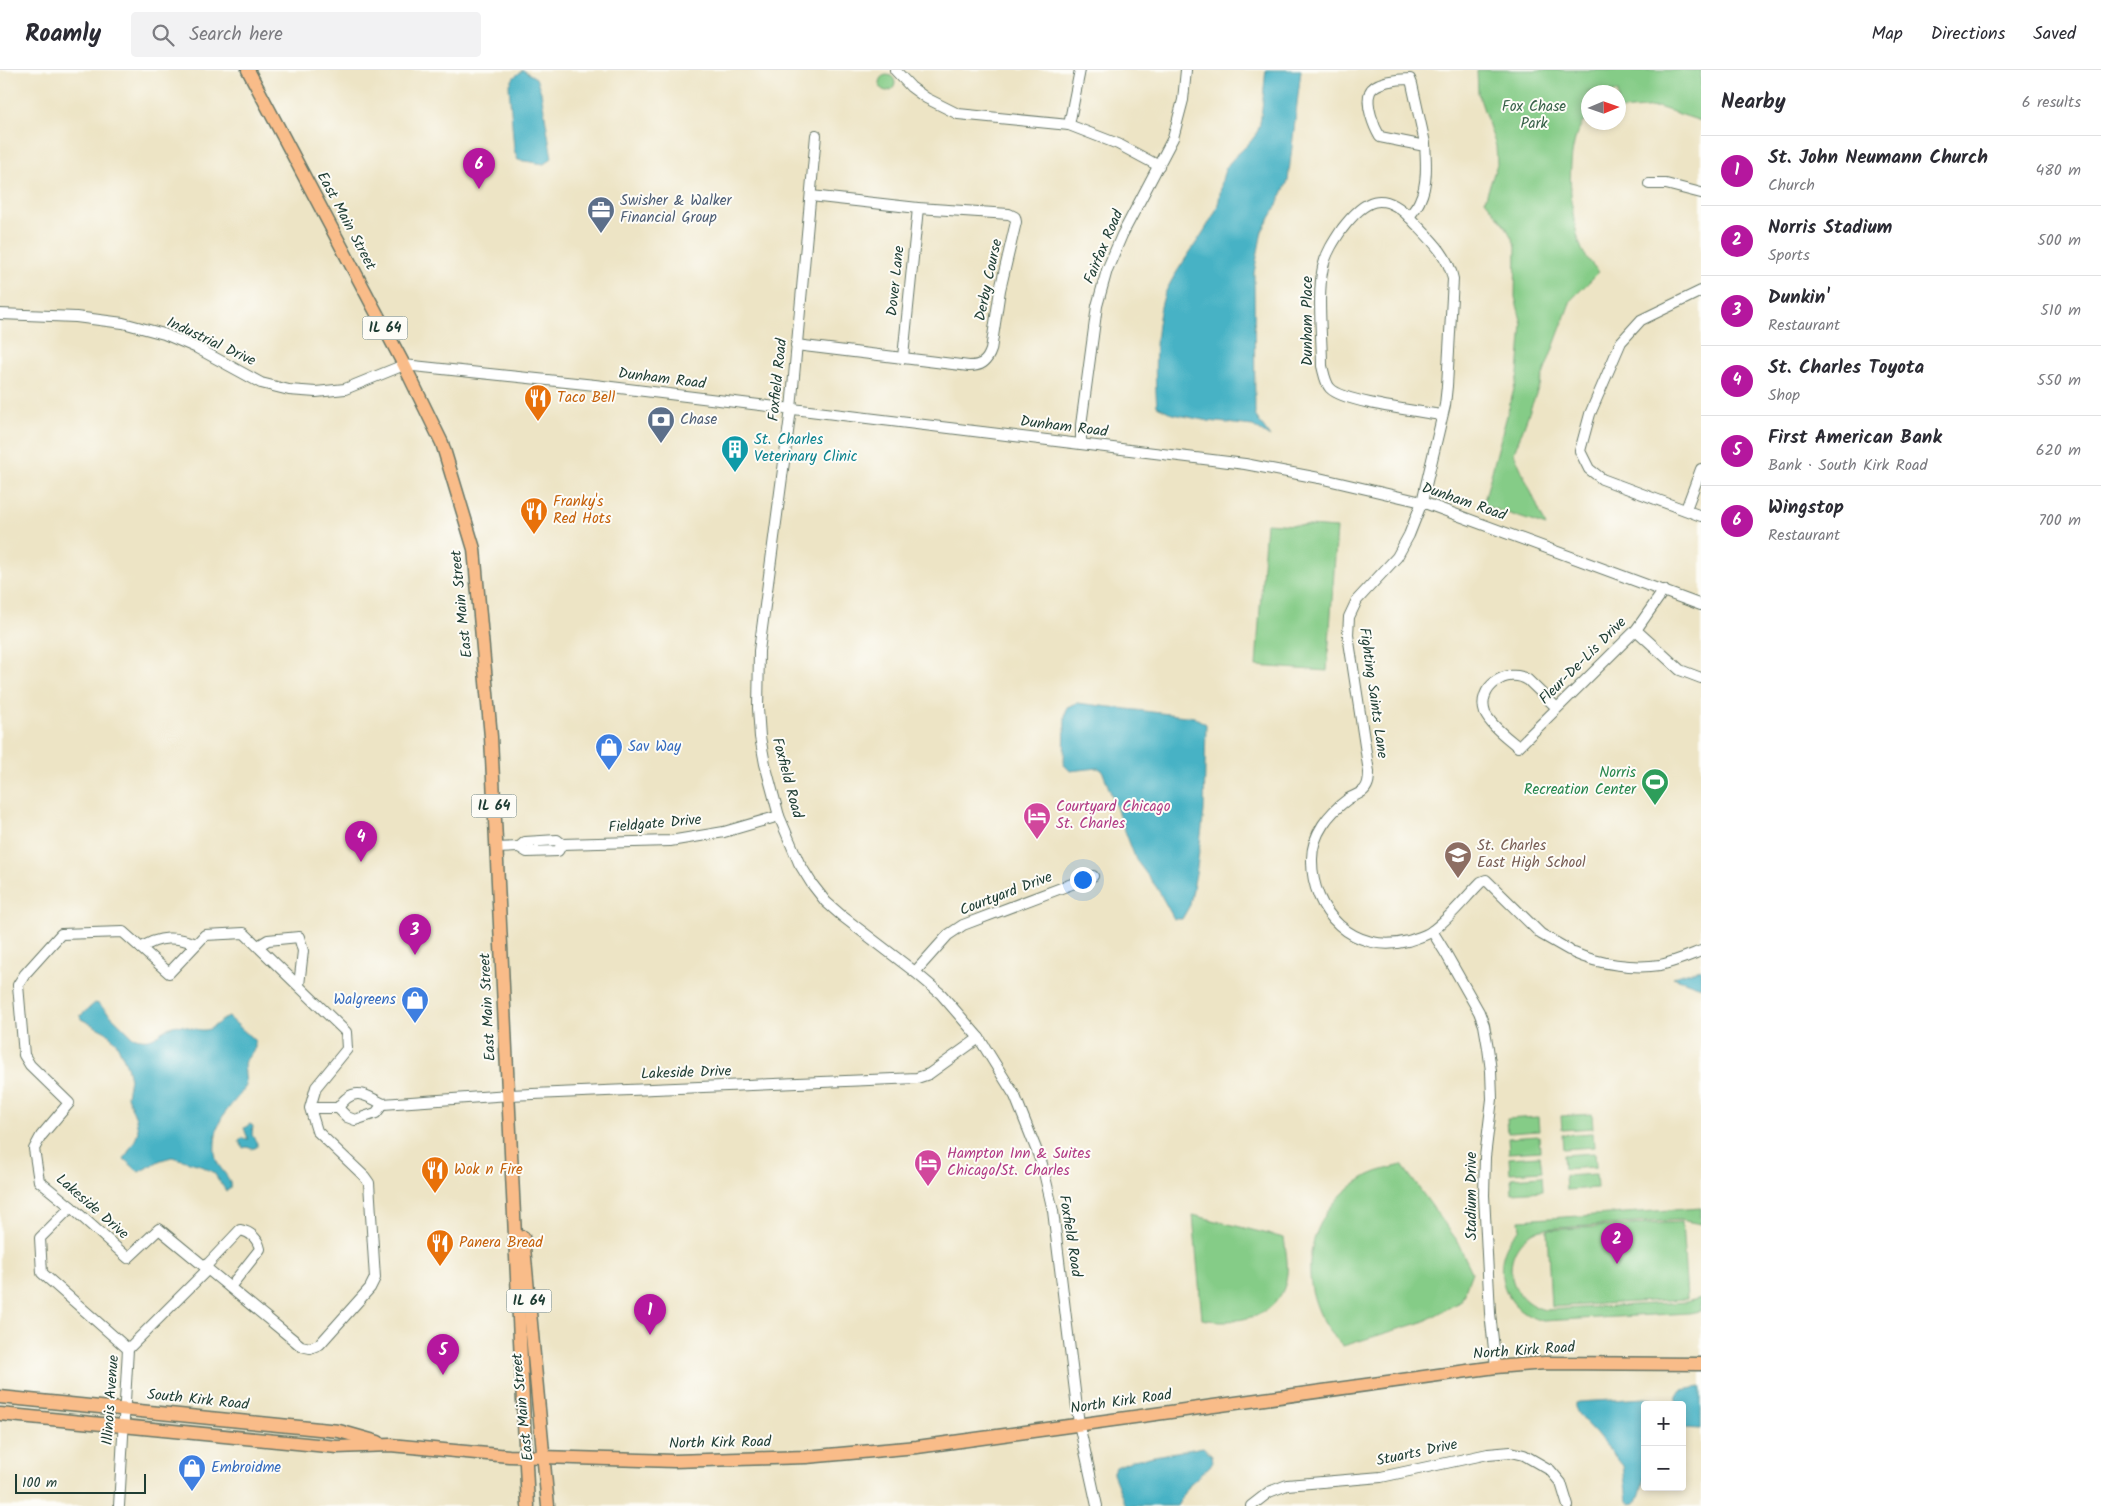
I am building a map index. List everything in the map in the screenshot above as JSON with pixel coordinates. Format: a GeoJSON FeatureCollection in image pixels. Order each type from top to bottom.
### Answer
{"type":"FeatureCollection","features":[{"type":"Feature","properties":{"kind":"main road","name":"East Main Street"},"geometry":{"type":"LineString","coordinates":[[248,70],[404,365],[442,443],[474,549],[491,737],[528,1506]]}},
{"type":"Feature","properties":{"kind":"main road","name":"East Main Street"},"geometry":{"type":"LineString","coordinates":[[509,1095],[548,1506]]}},
{"type":"Feature","properties":{"kind":"main road","name":"North Kirk Road"},"geometry":{"type":"LineString","coordinates":[[544,1457],[674,1461],[806,1457],[918,1447],[1496,1367],[1544,1363],[1701,1364]]}},
{"type":"Feature","properties":{"kind":"main road","name":"South Kirk Road"},"geometry":{"type":"LineString","coordinates":[[0,1397],[339,1431],[390,1445]]}},
{"type":"Feature","properties":{"kind":"main road","name":"South Kirk Road"},"geometry":{"type":"LineString","coordinates":[[0,1414],[338,1447],[390,1445],[544,1457]]}},
{"type":"Feature","properties":{"kind":"street"},"geometry":{"type":"LineString","coordinates":[[895,70],[911,87],[926,98],[958,114],[1069,125],[1118,144],[1159,166]]}},
{"type":"Feature","properties":{"kind":"street"},"geometry":{"type":"LineString","coordinates":[[1069,125],[1080,70]]}},
{"type":"Feature","properties":{"kind":"street","name":"Fairfax Road"},"geometry":{"type":"LineString","coordinates":[[1081,444],[1081,425],[1097,306],[1107,270],[1122,235],[1173,138],[1183,100],[1186,70]]}},
{"type":"Feature","properties":{"kind":"street"},"geometry":{"type":"LineString","coordinates":[[1409,217],[1423,192],[1425,146],[1410,79],[1377,85],[1370,93],[1369,104],[1376,131],[1380,137],[1425,146]]}},
{"type":"Feature","properties":{"kind":"street","name":"Foxfield Road"},"geometry":{"type":"LineString","coordinates":[[816,135],[791,409],[757,676],[760,737],[779,816],[799,863],[812,884],[826,902],[941,994],[979,1038],[1015,1096],[1042,1164],[1053,1211],[1079,1424],[1097,1506]]}},
{"type":"Feature","properties":{"kind":"street"},"geometry":{"type":"LineString","coordinates":[[1649,184],[1666,184],[1701,194]]}},
{"type":"Feature","properties":{"kind":"street","name":"Derby Course"},"geometry":{"type":"LineString","coordinates":[[796,345],[969,366],[982,364],[988,358],[991,350],[1000,290],[1016,222],[1015,216],[1009,214],[918,208],[811,196]]}},
{"type":"Feature","properties":{"kind":"street","name":"Dunham Place"},"geometry":{"type":"LineString","coordinates":[[1422,502],[1442,415],[1447,386],[1453,279],[1449,262],[1409,217],[1392,204],[1373,201],[1354,213],[1334,240],[1323,266],[1321,282],[1322,366],[1325,378],[1330,388],[1341,395],[1442,415]]}},
{"type":"Feature","properties":{"kind":"street","name":"Dover Lane"},"geometry":{"type":"LineString","coordinates":[[903,357],[918,208]]}},
{"type":"Feature","properties":{"kind":"street"},"geometry":{"type":"LineString","coordinates":[[1701,291],[1642,320],[1633,327],[1621,342],[1590,414],[1580,451],[1588,469],[1602,479],[1701,516]]}},
{"type":"Feature","properties":{"kind":"street","name":"Industrial Drive"},"geometry":{"type":"LineString","coordinates":[[0,314],[76,317],[123,323],[164,334],[197,348],[262,382],[289,390],[316,392],[345,389],[404,365]]}},
{"type":"Feature","properties":{"kind":"street","name":"Dunham Road"},"geometry":{"type":"LineString","coordinates":[[404,365],[791,409],[1245,464],[1319,478],[1422,502],[1701,605]]}},
{"type":"Feature","properties":{"kind":"street"},"geometry":{"type":"LineString","coordinates":[[1686,509],[1701,468]]}},
{"type":"Feature","properties":{"kind":"street","name":"Fighting Saints Lane"},"geometry":{"type":"LineString","coordinates":[[1422,502],[1409,535],[1397,557],[1366,588],[1357,600],[1349,617],[1348,635],[1369,782],[1364,790],[1349,798],[1331,813],[1318,833],[1312,856],[1312,877],[1318,897],[1328,914],[1342,927],[1359,938],[1375,944],[1396,944],[1432,931]]}},
{"type":"Feature","properties":{"kind":"street","name":"Fleur-De-Lis Drive"},"geometry":{"type":"LineString","coordinates":[[1557,708],[1523,677],[1506,676],[1492,685],[1484,698],[1486,715],[1518,747],[1636,630],[1664,590]]}},
{"type":"Feature","properties":{"kind":"street"},"geometry":{"type":"LineString","coordinates":[[1636,630],[1680,670],[1701,678]]}},
{"type":"Feature","properties":{"kind":"street","name":"Fieldgate Drive"},"geometry":{"type":"LineString","coordinates":[[496,848],[519,847],[527,852],[558,851],[562,844],[670,840],[724,832],[779,816]]}},
{"type":"Feature","properties":{"kind":"street","name":"Courtyard Drive"},"geometry":{"type":"LineString","coordinates":[[915,972],[948,935],[963,925],[1093,876]]}},
{"type":"Feature","properties":{"kind":"street"},"geometry":{"type":"LineString","coordinates":[[1432,931],[1481,882],[1486,880],[1541,934],[1572,952],[1590,959],[1638,966],[1659,965],[1701,950]]}},
{"type":"Feature","properties":{"kind":"street","name":"Stadium Drive"},"geometry":{"type":"LineString","coordinates":[[1432,931],[1446,952],[1479,1012],[1484,1025],[1491,1071],[1492,1099],[1485,1157],[1484,1195],[1490,1313],[1496,1367]]}},
{"type":"Feature","properties":{"kind":"street","name":"Lakeside Drive"},"geometry":{"type":"LineString","coordinates":[[123,932],[169,972],[196,944],[205,935],[244,933],[346,1032],[347,1049],[316,1088],[310,1108],[317,1130],[364,1176],[369,1184],[375,1278],[370,1288],[320,1344],[310,1348],[302,1346],[159,1229],[128,1258],[39,1181],[34,1148],[41,1136],[69,1103],[30,1065],[24,1054],[18,985],[25,974],[61,934],[123,932]]}},
{"type":"Feature","properties":{"kind":"street"},"geometry":{"type":"LineString","coordinates":[[258,946],[268,940],[298,937],[302,951],[299,986]]}},
{"type":"Feature","properties":{"kind":"street"},"geometry":{"type":"LineString","coordinates":[[141,948],[152,941],[162,938],[184,939],[196,944]]}},
{"type":"Feature","properties":{"kind":"street","name":"Lakeside Drive"},"geometry":{"type":"LineString","coordinates":[[338,1108],[348,1096],[357,1093],[370,1096],[383,1104],[509,1095],[917,1078],[929,1074],[979,1038]]}},
{"type":"Feature","properties":{"kind":"street","name":"Lakeside Drive"},"geometry":{"type":"LineString","coordinates":[[310,1108],[338,1108],[347,1117],[355,1120],[376,1113],[383,1104]]}},
{"type":"Feature","properties":{"kind":"street"},"geometry":{"type":"LineString","coordinates":[[71,1207],[40,1238],[42,1273],[128,1349]]}},
{"type":"Feature","properties":{"kind":"street","name":"Illinois Avenue"},"geometry":{"type":"LineString","coordinates":[[119,1506],[128,1349],[240,1230],[247,1231],[258,1241],[260,1249],[230,1287]]}},
{"type":"Feature","properties":{"kind":"street","name":"Stuarts Drive"},"geometry":{"type":"LineString","coordinates":[[1251,1506],[1269,1492],[1287,1485],[1381,1477],[1488,1454],[1511,1452],[1524,1455],[1550,1470],[1561,1483],[1568,1506]]}},
{"type":"Feature","properties":{"kind":"green space","name":"Fox Chase Park"},"geometry":{"type":"Polygon","coordinates":[[[1477,70],[1701,70],[1701,121],[1658,107],[1626,109],[1626,85],[1581,85],[1581,126],[1572,155],[1572,204],[1577,235],[1582,250],[1599,272],[1571,300],[1514,453],[1546,526],[1483,505],[1518,374],[1522,324],[1515,297],[1516,246],[1506,227],[1485,200],[1497,164],[1496,146],[1478,93],[1477,70]]]}},
{"type":"Feature","properties":{"kind":"green space"},"geometry":{"type":"Polygon","coordinates":[[[887,75],[895,83],[887,91],[879,83],[887,75]]]}},
{"type":"Feature","properties":{"kind":"green space"},"geometry":{"type":"Polygon","coordinates":[[[1266,523],[1337,528],[1327,671],[1256,666],[1266,523]]]}},
{"type":"Feature","properties":{"kind":"green space"},"geometry":{"type":"Polygon","coordinates":[[[1592,1114],[1593,1128],[1562,1130],[1561,1116],[1592,1114]]]}},
{"type":"Feature","properties":{"kind":"green space"},"geometry":{"type":"Polygon","coordinates":[[[1538,1117],[1539,1131],[1508,1133],[1507,1119],[1538,1117]]]}},
{"type":"Feature","properties":{"kind":"green space"},"geometry":{"type":"Polygon","coordinates":[[[1593,1133],[1594,1147],[1563,1149],[1562,1135],[1593,1133]]]}},
{"type":"Feature","properties":{"kind":"green space"},"geometry":{"type":"Polygon","coordinates":[[[1539,1136],[1540,1151],[1509,1153],[1508,1138],[1539,1136]]]}},
{"type":"Feature","properties":{"kind":"green space"},"geometry":{"type":"Polygon","coordinates":[[[1595,1153],[1596,1167],[1564,1169],[1563,1155],[1595,1153]]]}},
{"type":"Feature","properties":{"kind":"green space"},"geometry":{"type":"Polygon","coordinates":[[[1540,1156],[1542,1171],[1510,1173],[1509,1158],[1540,1156]]]}},
{"type":"Feature","properties":{"kind":"green space"},"geometry":{"type":"Polygon","coordinates":[[[1402,1165],[1456,1239],[1472,1272],[1461,1301],[1425,1321],[1343,1346],[1324,1322],[1314,1297],[1310,1276],[1315,1236],[1323,1218],[1335,1201],[1351,1187],[1373,1173],[1402,1165]]]}},
{"type":"Feature","properties":{"kind":"green space"},"geometry":{"type":"Polygon","coordinates":[[[1596,1174],[1597,1188],[1566,1190],[1565,1176],[1596,1174]]]}},
{"type":"Feature","properties":{"kind":"green space"},"geometry":{"type":"Polygon","coordinates":[[[1542,1176],[1543,1191],[1512,1193],[1511,1178],[1542,1176]]]}},
{"type":"Feature","properties":{"kind":"green space"},"geometry":{"type":"Polygon","coordinates":[[[1701,1208],[1701,1224],[1680,1220],[1541,1229],[1527,1236],[1518,1246],[1512,1258],[1511,1271],[1520,1295],[1531,1304],[1545,1310],[1686,1302],[1701,1298],[1701,1311],[1543,1321],[1528,1315],[1508,1295],[1503,1282],[1501,1268],[1504,1254],[1510,1241],[1520,1229],[1519,1220],[1701,1208]]]}},
{"type":"Feature","properties":{"kind":"green space"},"geometry":{"type":"Polygon","coordinates":[[[1193,1215],[1284,1238],[1287,1276],[1281,1294],[1274,1304],[1264,1311],[1240,1320],[1214,1321],[1202,1319],[1193,1215]]]}},
{"type":"Feature","properties":{"kind":"green space"},"geometry":{"type":"Polygon","coordinates":[[[1682,1222],[1687,1299],[1551,1307],[1547,1230],[1682,1222]]]}},
{"type":"Feature","properties":{"kind":"water"},"geometry":{"type":"Polygon","coordinates":[[[523,70],[536,78],[541,92],[552,158],[544,164],[518,160],[514,150],[509,86],[514,77],[523,70]]]}},
{"type":"Feature","properties":{"kind":"water"},"geometry":{"type":"Polygon","coordinates":[[[1266,70],[1301,70],[1288,181],[1262,231],[1254,273],[1255,415],[1270,437],[1253,426],[1208,421],[1173,414],[1157,406],[1155,379],[1157,330],[1163,300],[1167,289],[1215,212],[1226,168],[1252,140],[1258,130],[1266,70]]]}},
{"type":"Feature","properties":{"kind":"water"},"geometry":{"type":"Polygon","coordinates":[[[1077,703],[1194,717],[1206,724],[1204,811],[1197,868],[1190,905],[1182,919],[1174,919],[1157,888],[1136,860],[1102,770],[1098,768],[1070,771],[1064,765],[1065,716],[1067,707],[1077,703]]]}},
{"type":"Feature","properties":{"kind":"water"},"geometry":{"type":"Polygon","coordinates":[[[1701,969],[1701,987],[1673,977],[1701,969]]]}},
{"type":"Feature","properties":{"kind":"water"},"geometry":{"type":"Polygon","coordinates":[[[95,1003],[99,1004],[133,1037],[141,1039],[152,1038],[177,1025],[205,1030],[229,1017],[255,1041],[255,1048],[244,1063],[246,1086],[221,1119],[216,1138],[217,1162],[230,1182],[230,1189],[226,1191],[214,1173],[200,1165],[172,1157],[161,1160],[139,1172],[124,1159],[138,1131],[136,1119],[127,1096],[130,1079],[127,1066],[116,1042],[106,1032],[81,1019],[80,1016],[95,1003]]]}},
{"type":"Feature","properties":{"kind":"water"},"geometry":{"type":"Polygon","coordinates":[[[250,1124],[253,1126],[252,1135],[257,1143],[257,1147],[252,1149],[243,1148],[239,1141],[242,1138],[248,1139],[244,1128],[250,1124]]]}},
{"type":"Feature","properties":{"kind":"water"},"geometry":{"type":"Polygon","coordinates":[[[1701,1387],[1701,1429],[1686,1428],[1686,1401],[1676,1401],[1681,1390],[1701,1387]]]}},
{"type":"Feature","properties":{"kind":"water"},"geometry":{"type":"Polygon","coordinates":[[[1645,1398],[1653,1401],[1641,1401],[1641,1490],[1636,1503],[1631,1504],[1627,1501],[1623,1466],[1578,1414],[1575,1403],[1645,1398]]]}},
{"type":"Feature","properties":{"kind":"water"},"geometry":{"type":"Polygon","coordinates":[[[1203,1447],[1212,1455],[1213,1461],[1191,1483],[1177,1506],[1126,1506],[1113,1474],[1116,1467],[1133,1460],[1203,1447]]]}},
{"type":"Feature","properties":{"kind":"place","name":"Wingstop"},"geometry":{"type":"Point","coordinates":[479,189]}},
{"type":"Feature","properties":{"kind":"place","name":"Swisher & Walker Financial Group"},"geometry":{"type":"Point","coordinates":[601,234]}},
{"type":"Feature","properties":{"kind":"place","name":"Taco Bell"},"geometry":{"type":"Point","coordinates":[538,422]}},
{"type":"Feature","properties":{"kind":"place","name":"Chase"},"geometry":{"type":"Point","coordinates":[661,444]}},
{"type":"Feature","properties":{"kind":"place","name":"St. Charles Veterinary Clinic"},"geometry":{"type":"Point","coordinates":[735,473]}},
{"type":"Feature","properties":{"kind":"place","name":"Franky's Red Hots"},"geometry":{"type":"Point","coordinates":[534,535]}},
{"type":"Feature","properties":{"kind":"place","name":"Sav Way"},"geometry":{"type":"Point","coordinates":[609,771]}},
{"type":"Feature","properties":{"kind":"place","name":"Norris Recreation Center"},"geometry":{"type":"Point","coordinates":[1655,806]}},
{"type":"Feature","properties":{"kind":"place","name":"Courtyard Chicago St. Charles"},"geometry":{"type":"Point","coordinates":[1037,840]}},
{"type":"Feature","properties":{"kind":"place","name":"St. Charles Toyota"},"geometry":{"type":"Point","coordinates":[361,862]}},
{"type":"Feature","properties":{"kind":"place","name":"St. Charles East High School"},"geometry":{"type":"Point","coordinates":[1458,879]}},
{"type":"Feature","properties":{"kind":"place","name":"Dunkin'"},"geometry":{"type":"Point","coordinates":[415,955]}},
{"type":"Feature","properties":{"kind":"place","name":"Walgreens"},"geometry":{"type":"Point","coordinates":[415,1024]}},
{"type":"Feature","properties":{"kind":"place","name":"Hampton Inn & Suites Chicago/St. Charles"},"geometry":{"type":"Point","coordinates":[928,1187]}},
{"type":"Feature","properties":{"kind":"place","name":"Wok n Fire"},"geometry":{"type":"Point","coordinates":[435,1194]}},
{"type":"Feature","properties":{"kind":"place","name":"Norris Stadium"},"geometry":{"type":"Point","coordinates":[1617,1264]}},
{"type":"Feature","properties":{"kind":"place","name":"Panera Bread"},"geometry":{"type":"Point","coordinates":[440,1267]}},
{"type":"Feature","properties":{"kind":"place","name":"St. John Neumann Church"},"geometry":{"type":"Point","coordinates":[650,1335]}},
{"type":"Feature","properties":{"kind":"place","name":"First American Bank"},"geometry":{"type":"Point","coordinates":[443,1375]}},
{"type":"Feature","properties":{"kind":"place","name":"Embroidme"},"geometry":{"type":"Point","coordinates":[192,1492]}}]}
